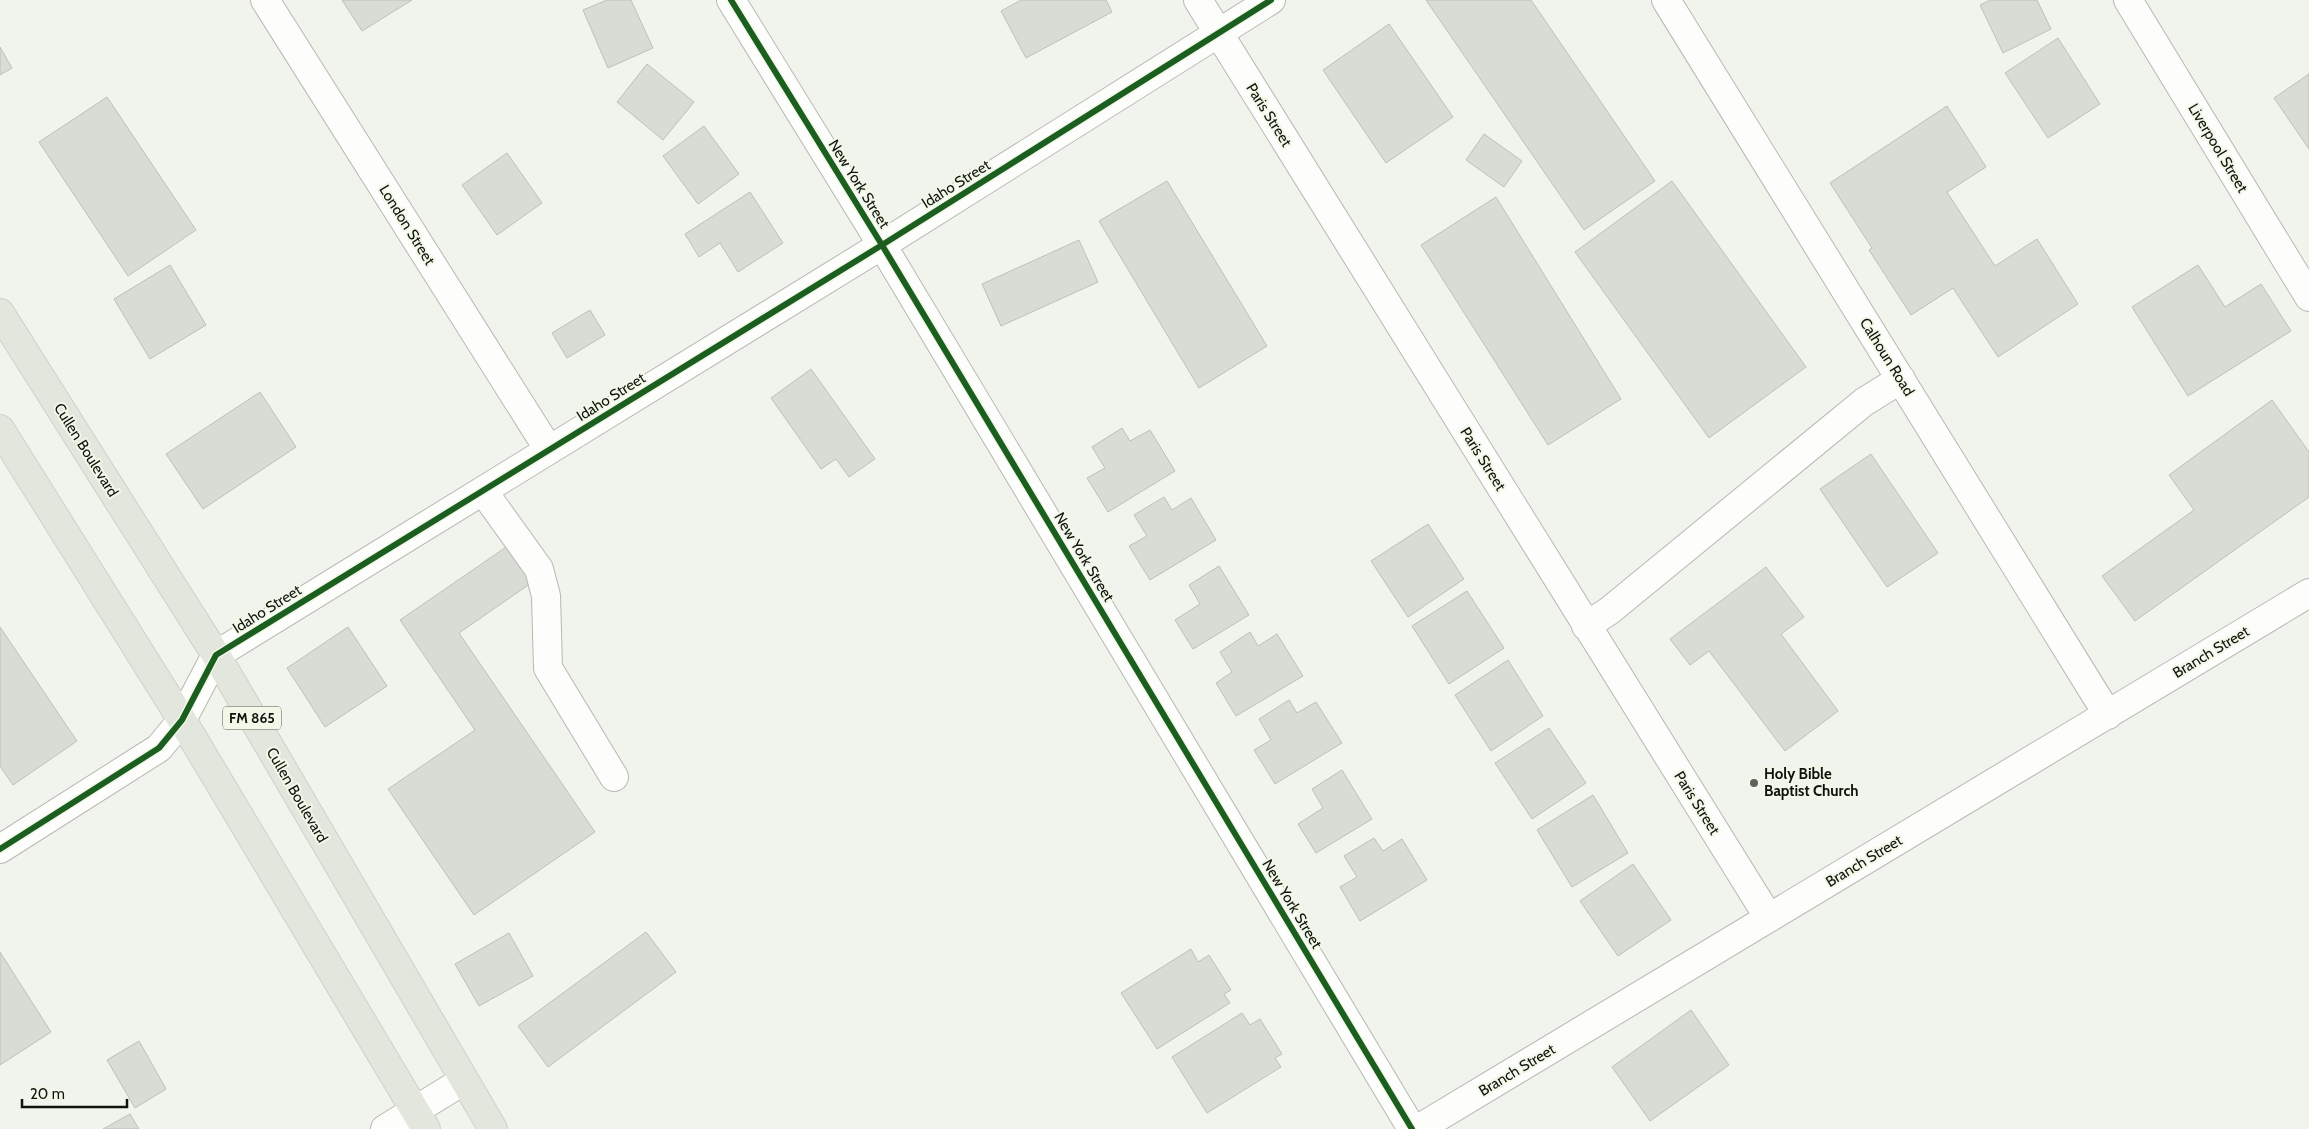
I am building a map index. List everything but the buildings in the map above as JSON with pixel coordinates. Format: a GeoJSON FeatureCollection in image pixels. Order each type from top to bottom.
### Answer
{"type":"FeatureCollection","features":[{"type":"Feature","properties":{"kind":"main road","name":"Cullen Boulevard"},"geometry":{"type":"LineString","coordinates":[[1,316],[216,655],[492,1129]]}},
{"type":"Feature","properties":{"kind":"main road"},"geometry":{"type":"LineString","coordinates":[[0,429],[182,720],[420,1120]]}},
{"type":"Feature","properties":{"kind":"street","name":"London Street"},"geometry":{"type":"LineString","coordinates":[[265,0],[549,450]]}},
{"type":"Feature","properties":{"kind":"street","name":"New York Street"},"geometry":{"type":"LineString","coordinates":[[731,0],[882,245],[1412,1129]]}},
{"type":"Feature","properties":{"kind":"street","name":"Paris Street"},"geometry":{"type":"LineString","coordinates":[[1198,0],[1768,918]]}},
{"type":"Feature","properties":{"kind":"street","name":"Idaho Street"},"geometry":{"type":"LineString","coordinates":[[216,655],[882,245],[1271,0]]}},
{"type":"Feature","properties":{"kind":"street","name":"Calhoun Road"},"geometry":{"type":"LineString","coordinates":[[1666,0],[2108,715]]}},
{"type":"Feature","properties":{"kind":"street","name":"Liverpool Street"},"geometry":{"type":"LineString","coordinates":[[2128,0],[2309,297]]}},
{"type":"Feature","properties":{"kind":"street"},"geometry":{"type":"LineString","coordinates":[[1586,626],[1609,611],[1864,402],[1901,379]]}},
{"type":"Feature","properties":{"kind":"street"},"geometry":{"type":"LineString","coordinates":[[483,491],[539,568],[546,596],[548,668],[614,777]]}},
{"type":"Feature","properties":{"kind":"street","name":"Branch Street"},"geometry":{"type":"LineString","coordinates":[[1418,1129],[2309,593]]}},
{"type":"Feature","properties":{"kind":"street"},"geometry":{"type":"LineString","coordinates":[[0,849],[159,748],[182,720],[216,655]]}},
{"type":"Feature","properties":{"kind":"street"},"geometry":{"type":"LineString","coordinates":[[385,1129],[420,1120],[463,1082]]}},
{"type":"Feature","properties":{"kind":"cycle path"},"geometry":{"type":"LineString","coordinates":[[731,0],[882,245],[1412,1129]]}},
{"type":"Feature","properties":{"kind":"cycle path"},"geometry":{"type":"LineString","coordinates":[[0,849],[159,748],[182,720],[216,655],[882,245],[1271,0]]}},
{"type":"Feature","properties":{"kind":"place","name":"Holy Bible Baptist Church"},"geometry":{"type":"Point","coordinates":[1754,783]}}]}
